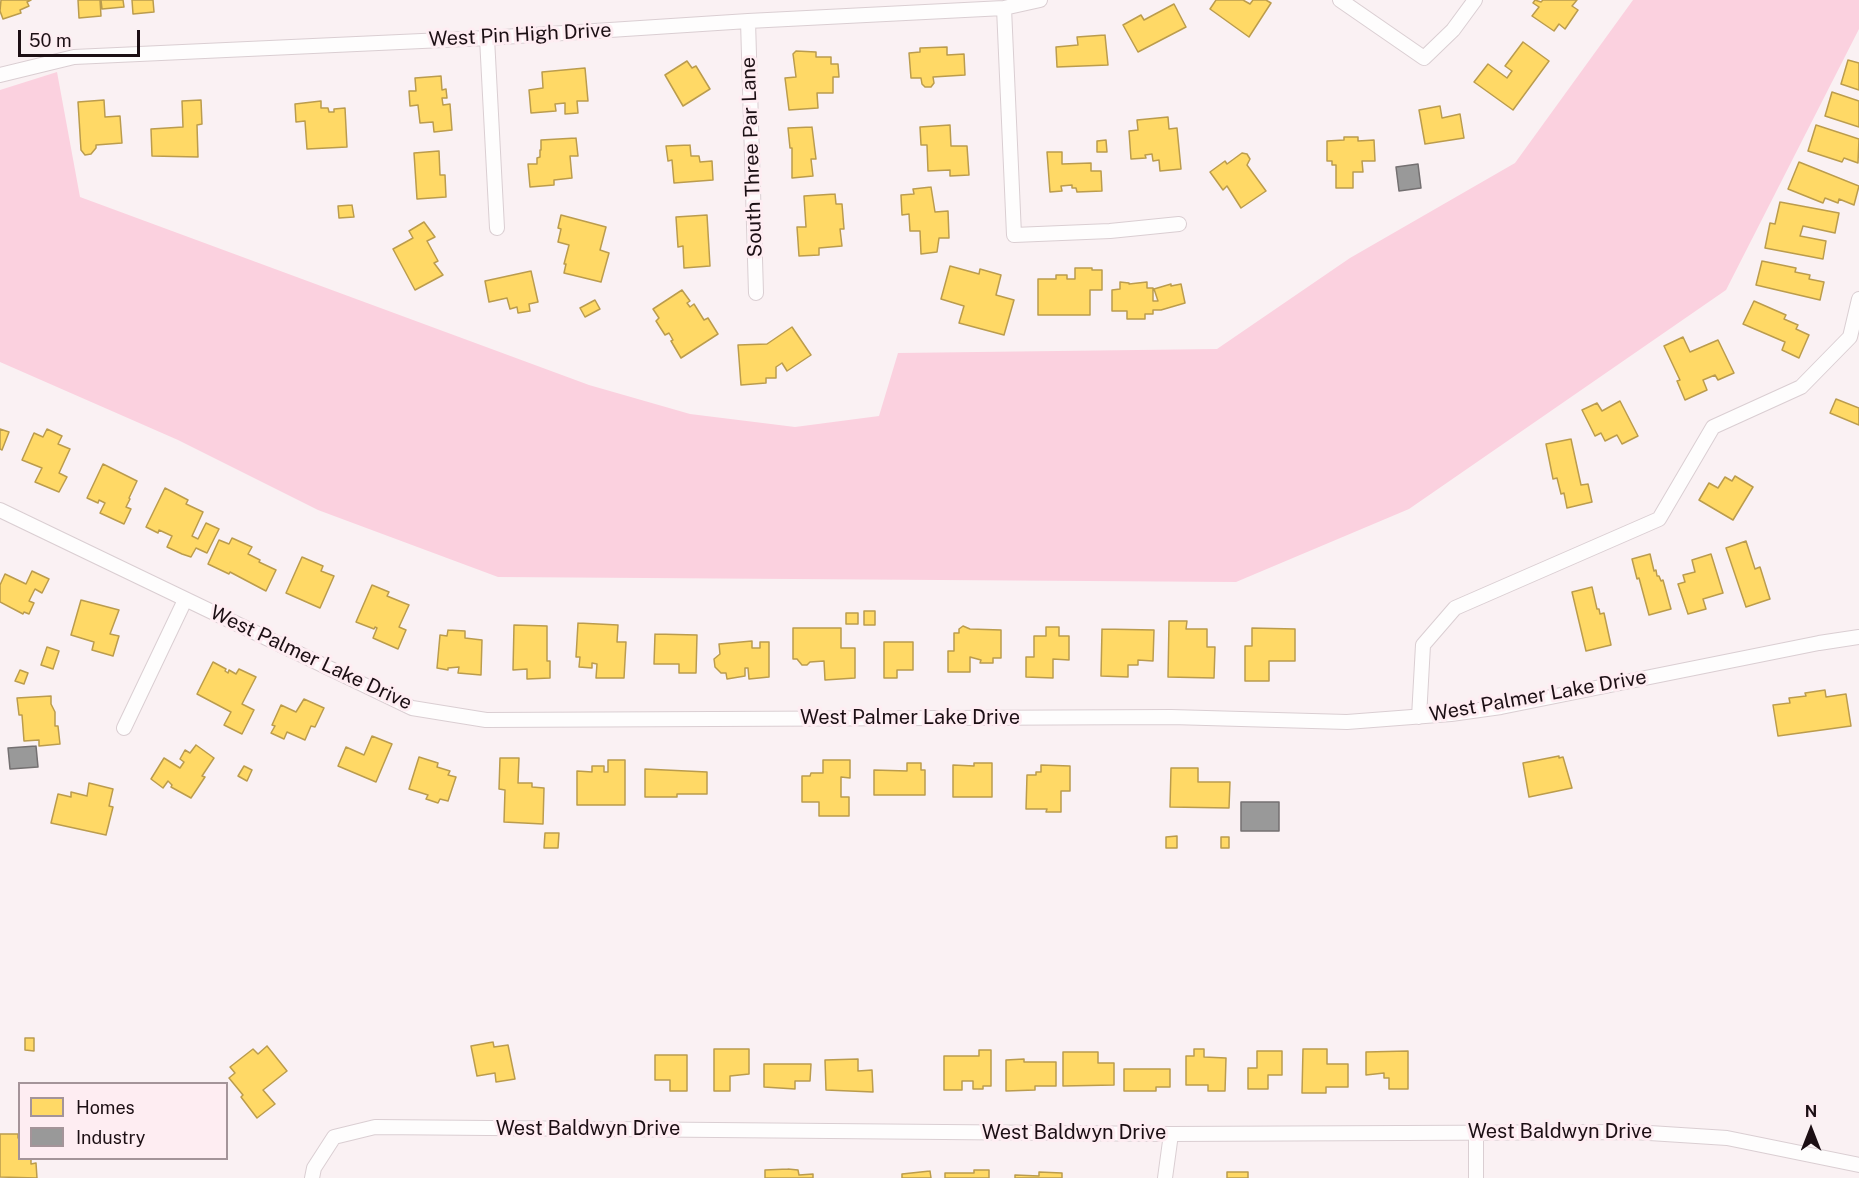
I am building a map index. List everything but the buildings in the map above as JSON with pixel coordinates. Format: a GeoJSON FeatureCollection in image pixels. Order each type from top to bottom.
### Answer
{"type":"FeatureCollection","features":[{"type":"Feature","properties":{"kind":"street","name":"West Pin High Drive"},"geometry":{"type":"LineString","coordinates":[[0,75],[74,57],[487,38],[748,21],[1004,8],[1040,0]]}},
{"type":"Feature","properties":{"kind":"street"},"geometry":{"type":"LineString","coordinates":[[1340,0],[1424,58],[1453,30],[1475,0]]}},
{"type":"Feature","properties":{"kind":"street"},"geometry":{"type":"LineString","coordinates":[[1004,8],[1014,235],[1110,231],[1179,224]]}},
{"type":"Feature","properties":{"kind":"street","name":"South Three Par Lane"},"geometry":{"type":"LineString","coordinates":[[748,21],[756,293]]}},
{"type":"Feature","properties":{"kind":"street"},"geometry":{"type":"LineString","coordinates":[[487,38],[497,228]]}},
{"type":"Feature","properties":{"kind":"street"},"geometry":{"type":"LineString","coordinates":[[1419,717],[1423,645],[1455,608],[1659,519],[1713,427],[1801,387],[1850,336],[1859,299]]}},
{"type":"Feature","properties":{"kind":"street","name":"West Palmer Lake Drive"},"geometry":{"type":"LineString","coordinates":[[0,510],[412,708],[486,720],[1171,717],[1347,722],[1451,714],[1501,707],[1807,645],[1859,637]]}},
{"type":"Feature","properties":{"kind":"street"},"geometry":{"type":"LineString","coordinates":[[124,728],[185,600]]}},
{"type":"Feature","properties":{"kind":"street","name":"West Baldwyn Drive"},"geometry":{"type":"LineString","coordinates":[[312,1178],[314,1168],[334,1137],[375,1127],[1171,1134],[1634,1132],[1700,1136],[1757,1143],[1859,1165]]}},
{"type":"Feature","properties":{"kind":"street"},"geometry":{"type":"LineString","coordinates":[[1476,1131],[1476,1178]]}},
{"type":"Feature","properties":{"kind":"street"},"geometry":{"type":"LineString","coordinates":[[1165,1178],[1171,1134]]}},
{"type":"Feature","properties":{"kind":"shaded area"},"geometry":{"type":"Polygon","coordinates":[[[1633,0],[1859,0],[1859,29],[1726,290],[1409,509],[1236,582],[498,577],[318,510],[178,440],[0,362],[0,90],[57,72],[80,197],[589,385],[690,414],[795,427],[879,416],[898,353],[1217,349],[1350,258],[1515,163],[1633,0]]]}}]}
